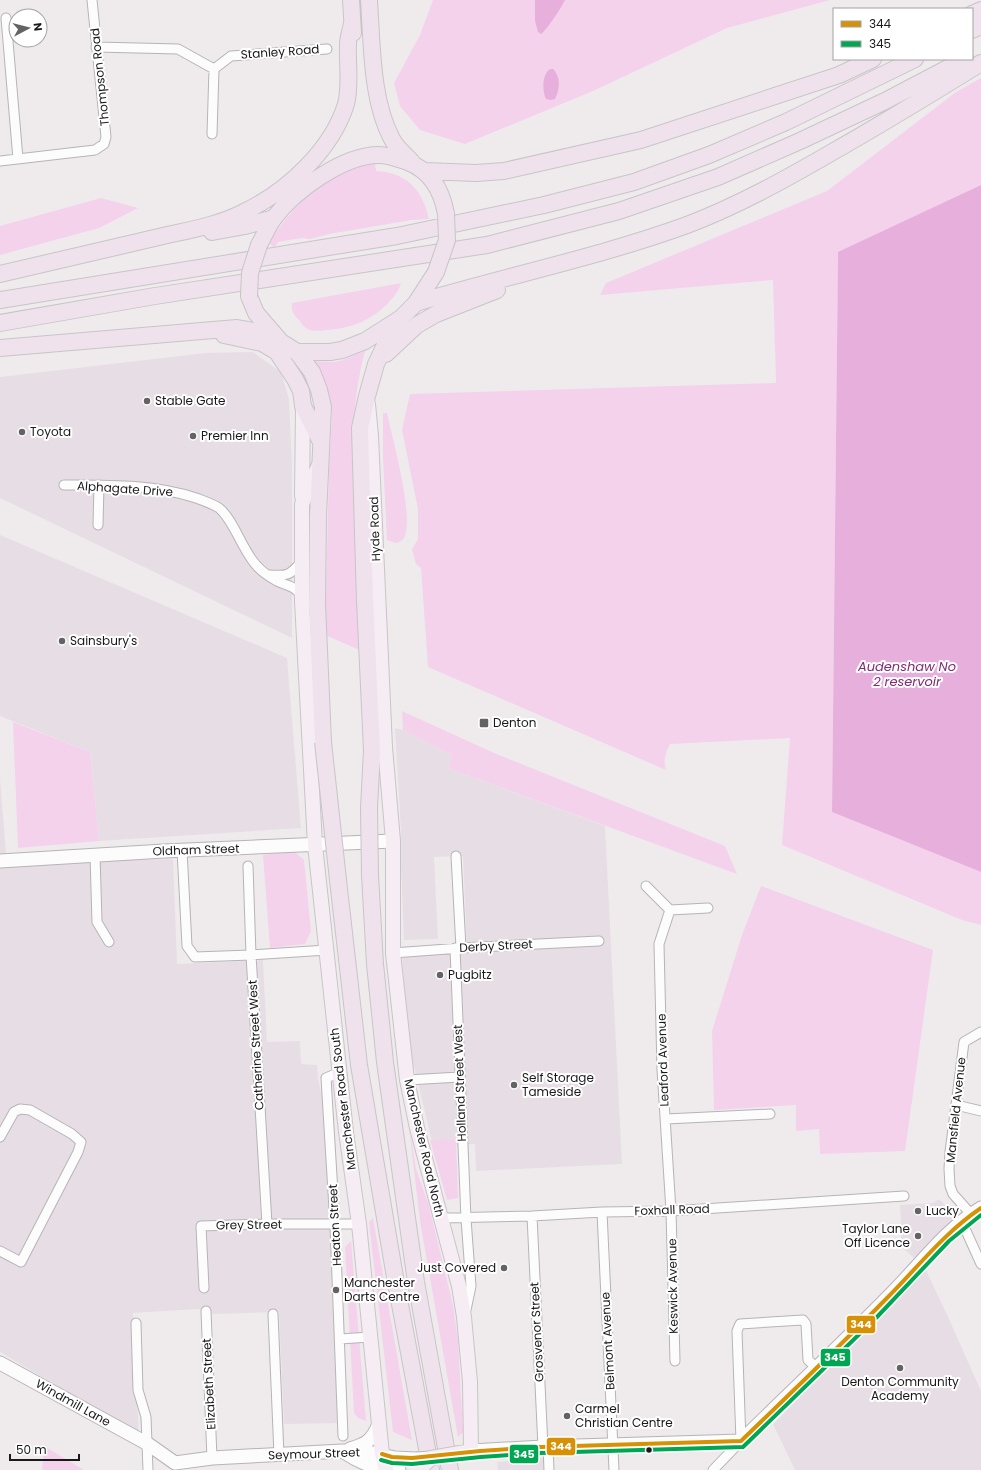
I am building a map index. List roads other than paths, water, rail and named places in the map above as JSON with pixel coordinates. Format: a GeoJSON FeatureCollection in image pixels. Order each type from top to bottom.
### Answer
{"type":"FeatureCollection","features":[{"type":"Feature","properties":{"kind":"highway"},"geometry":{"type":"LineString","coordinates":[[281,342],[256,313],[250,296],[250,273],[259,245],[274,218],[297,193],[327,156],[350,115],[356,92],[351,0]]}},
{"type":"Feature","properties":{"kind":"highway"},"geometry":{"type":"LineString","coordinates":[[297,352],[322,353],[342,350],[365,341],[401,318],[416,303],[436,272],[447,240],[444,199],[436,185],[392,140],[383,119],[373,71],[369,0]]}},
{"type":"Feature","properties":{"kind":"highway"},"geometry":{"type":"LineString","coordinates":[[244,220],[288,184],[308,165],[321,150],[335,129],[346,104],[348,42],[352,23]]}},
{"type":"Feature","properties":{"kind":"highway"},"geometry":{"type":"LineString","coordinates":[[297,193],[329,171],[346,162],[362,157],[378,155],[386,156],[397,158],[419,168],[476,173],[504,171],[641,140],[839,75],[871,60]]}},
{"type":"Feature","properties":{"kind":"highway"},"geometry":{"type":"LineString","coordinates":[[0,300],[397,236],[544,205],[634,182],[709,154],[786,122],[913,60]]}},
{"type":"Feature","properties":{"kind":"highway"},"geometry":{"type":"LineString","coordinates":[[0,323],[155,296],[487,245],[619,211],[718,177],[800,142],[885,101],[964,60]]}},
{"type":"Feature","properties":{"kind":"highway"},"geometry":{"type":"LineString","coordinates":[[416,303],[580,258],[689,224],[726,208],[807,166],[861,136],[981,63]]}},
{"type":"Feature","properties":{"kind":"highway"},"geometry":{"type":"LineString","coordinates":[[0,274],[198,227],[244,220],[274,218]]}},
{"type":"Feature","properties":{"kind":"highway"},"geometry":{"type":"LineString","coordinates":[[376,364],[417,325],[443,311],[580,258]]}},
{"type":"Feature","properties":{"kind":"highway"},"geometry":{"type":"LineString","coordinates":[[401,318],[386,343],[376,364],[360,428],[371,601],[372,750],[370,875],[375,964],[385,1062],[416,1282],[450,1470]]}},
{"type":"Feature","properties":{"kind":"highway"},"geometry":{"type":"LineString","coordinates":[[0,348],[210,331],[237,333],[259,332],[281,342],[297,352],[312,372],[319,390],[323,407],[322,450],[318,516],[307,600],[360,1065],[396,1283],[431,1464]]}},
{"type":"Feature","properties":{"kind":"highway"},"geometry":{"type":"LineString","coordinates":[[237,333],[262,343],[277,352],[301,391],[303,406],[322,450]]}},
{"type":"Feature","properties":{"kind":"main road"},"geometry":{"type":"LineString","coordinates":[[303,406],[301,562],[307,600]]}},
{"type":"Feature","properties":{"kind":"main road"},"geometry":{"type":"LineString","coordinates":[[302,504],[322,450]]}},
{"type":"Feature","properties":{"kind":"main road","name":"Manchester Road South"},"geometry":{"type":"LineString","coordinates":[[307,600],[310,743],[315,845],[340,1072],[359,1224],[379,1424],[389,1464]]}},
{"type":"Feature","properties":{"kind":"main road","name":"Manchester Road North"},"geometry":{"type":"LineString","coordinates":[[371,601],[393,841],[393,952],[407,1080],[417,1128],[458,1286],[464,1317],[470,1382],[466,1452]]}},
{"type":"Feature","properties":{"kind":"main road"},"geometry":{"type":"LineString","coordinates":[[417,1464],[431,1464],[466,1452]]}},
{"type":"Feature","properties":{"kind":"street","name":"Thompson Road"},"geometry":{"type":"LineString","coordinates":[[0,161],[96,150],[104,144],[106,137],[92,0]]}},
{"type":"Feature","properties":{"kind":"street"},"geometry":{"type":"LineString","coordinates":[[6,18],[18,159]]}},
{"type":"Feature","properties":{"kind":"street"},"geometry":{"type":"LineString","coordinates":[[96,47],[178,49],[214,69],[212,134]]}},
{"type":"Feature","properties":{"kind":"street","name":"Stanley Road"},"geometry":{"type":"LineString","coordinates":[[214,69],[231,56],[326,49]]}},
{"type":"Feature","properties":{"kind":"street","name":"Alphagate Drive"},"geometry":{"type":"LineString","coordinates":[[64,485],[99,485],[164,490],[178,492],[204,500],[218,508],[225,515],[256,565],[277,581],[295,588],[307,600]]}},
{"type":"Feature","properties":{"kind":"street"},"geometry":{"type":"LineString","coordinates":[[98,525],[99,485]]}},
{"type":"Feature","properties":{"kind":"street"},"geometry":{"type":"LineString","coordinates":[[268,575],[285,576],[294,571],[301,562]]}},
{"type":"Feature","properties":{"kind":"street","name":"Oldham Street"},"geometry":{"type":"LineString","coordinates":[[0,862],[182,850],[393,841]]}},
{"type":"Feature","properties":{"kind":"street"},"geometry":{"type":"LineString","coordinates":[[182,850],[187,946],[195,957],[327,950]]}},
{"type":"Feature","properties":{"kind":"street"},"geometry":{"type":"LineString","coordinates":[[95,855],[97,922],[109,942]]}},
{"type":"Feature","properties":{"kind":"street","name":"Holland Street West"},"geometry":{"type":"LineString","coordinates":[[456,856],[460,1077],[470,1286],[464,1317]]}},
{"type":"Feature","properties":{"kind":"street","name":"Catherine Street West"},"geometry":{"type":"LineString","coordinates":[[248,866],[251,955],[267,1224]]}},
{"type":"Feature","properties":{"kind":"street"},"geometry":{"type":"LineString","coordinates":[[646,886],[670,910],[708,908]]}},
{"type":"Feature","properties":{"kind":"street","name":"Leaford Avenue"},"geometry":{"type":"LineString","coordinates":[[670,910],[660,944],[662,1070],[671,1211]]}},
{"type":"Feature","properties":{"kind":"street","name":"Derby Street"},"geometry":{"type":"LineString","coordinates":[[393,952],[599,942]]}},
{"type":"Feature","properties":{"kind":"street","name":"Mansfield Avenue"},"geometry":{"type":"LineString","coordinates":[[981,1032],[964,1042],[950,1152],[950,1186],[953,1194],[971,1215],[981,1264]]}},
{"type":"Feature","properties":{"kind":"street","name":"Heaton Street"},"geometry":{"type":"LineString","coordinates":[[340,1072],[326,1078],[336,1225],[343,1436]]}},
{"type":"Feature","properties":{"kind":"street"},"geometry":{"type":"LineString","coordinates":[[407,1080],[460,1077]]}},
{"type":"Feature","properties":{"kind":"street"},"geometry":{"type":"LineString","coordinates":[[956,1106],[981,1111]]}},
{"type":"Feature","properties":{"kind":"street"},"geometry":{"type":"LineString","coordinates":[[0,1137],[14,1112],[20,1110],[30,1110],[72,1134],[81,1142],[78,1152],[21,1262],[0,1251]]}},
{"type":"Feature","properties":{"kind":"street"},"geometry":{"type":"LineString","coordinates":[[666,1119],[770,1114]]}},
{"type":"Feature","properties":{"kind":"street","name":"Foxhall Road"},"geometry":{"type":"LineString","coordinates":[[441,1218],[671,1211],[904,1196]]}},
{"type":"Feature","properties":{"kind":"street","name":"Keswick Avenue"},"geometry":{"type":"LineString","coordinates":[[671,1211],[674,1361]]}},
{"type":"Feature","properties":{"kind":"street","name":"Belmont Avenue"},"geometry":{"type":"LineString","coordinates":[[602,1212],[614,1470]]}},
{"type":"Feature","properties":{"kind":"street"},"geometry":{"type":"LineString","coordinates":[[713,1470],[740,1441],[847,1339],[971,1215]]}},
{"type":"Feature","properties":{"kind":"street","name":"Grosvenor Street"},"geometry":{"type":"LineString","coordinates":[[532,1216],[546,1446],[549,1470]]}},
{"type":"Feature","properties":{"kind":"street","name":"Grey Street"},"geometry":{"type":"LineString","coordinates":[[204,1288],[201,1226],[359,1224]]}},
{"type":"Feature","properties":{"kind":"street","name":"Elizabeth Street"},"geometry":{"type":"LineString","coordinates":[[206,1311],[212,1458]]}},
{"type":"Feature","properties":{"kind":"street"},"geometry":{"type":"LineString","coordinates":[[273,1314],[279,1455]]}},
{"type":"Feature","properties":{"kind":"street"},"geometry":{"type":"LineString","coordinates":[[740,1441],[737,1331],[740,1324],[803,1320],[806,1324],[808,1360],[816,1367]]}},
{"type":"Feature","properties":{"kind":"street"},"geometry":{"type":"LineString","coordinates":[[136,1322],[138,1390],[146,1418],[148,1470]]}},
{"type":"Feature","properties":{"kind":"street"},"geometry":{"type":"LineString","coordinates":[[340,1339],[370,1337]]}},
{"type":"Feature","properties":{"kind":"street","name":"Windmill Lane"},"geometry":{"type":"LineString","coordinates":[[0,1363],[148,1444],[187,1470]]}},
{"type":"Feature","properties":{"kind":"street"},"geometry":{"type":"LineString","coordinates":[[342,1451],[366,1443],[374,1434],[379,1424]]}},
{"type":"Feature","properties":{"kind":"street"},"geometry":{"type":"LineString","coordinates":[[466,1452],[546,1446],[740,1441]]}},
{"type":"Feature","properties":{"kind":"street","name":"Seymour Street"},"geometry":{"type":"LineString","coordinates":[[175,1463],[212,1458],[342,1451],[368,1452],[389,1464],[417,1464]]}},
{"type":"Feature","properties":{"kind":"water"},"geometry":{"type":"Polygon","coordinates":[[[535,0],[565,0],[554,18],[541,34],[538,32],[535,21],[535,0]]]}},
{"type":"Feature","properties":{"kind":"water"},"geometry":{"type":"Polygon","coordinates":[[[550,69],[553,69],[556,72],[559,83],[555,99],[551,100],[546,99],[543,87],[545,75],[550,69]]]}},
{"type":"Feature","properties":{"kind":"water","name":"Audenshaw No 2 reservoir"},"geometry":{"type":"Polygon","coordinates":[[[981,185],[981,872],[832,812],[838,252],[981,185]]]}},
{"type":"Feature","properties":{"kind":"place","name":"Stable Gate"},"geometry":{"type":"Point","coordinates":[147,401]}},
{"type":"Feature","properties":{"kind":"place","name":"Toyota"},"geometry":{"type":"Point","coordinates":[22,432]}},
{"type":"Feature","properties":{"kind":"place","name":"Premier Inn"},"geometry":{"type":"Point","coordinates":[193,436]}},
{"type":"Feature","properties":{"kind":"place","name":"Sainsbury's"},"geometry":{"type":"Point","coordinates":[62,641]}},
{"type":"Feature","properties":{"kind":"place","name":"Denton"},"geometry":{"type":"Point","coordinates":[484,723]}},
{"type":"Feature","properties":{"kind":"place","name":"Pugbitz"},"geometry":{"type":"Point","coordinates":[440,975]}},
{"type":"Feature","properties":{"kind":"place","name":"Self Storage Tameside"},"geometry":{"type":"Point","coordinates":[514,1085]}},
{"type":"Feature","properties":{"kind":"place","name":"Lucky"},"geometry":{"type":"Point","coordinates":[918,1211]}},
{"type":"Feature","properties":{"kind":"place","name":"Taylor Lane Off Licence"},"geometry":{"type":"Point","coordinates":[918,1236]}},
{"type":"Feature","properties":{"kind":"place","name":"Just Covered"},"geometry":{"type":"Point","coordinates":[504,1268]}},
{"type":"Feature","properties":{"kind":"place","name":"Manchester Darts Centre"},"geometry":{"type":"Point","coordinates":[336,1290]}},
{"type":"Feature","properties":{"kind":"place","name":"Denton Community Academy"},"geometry":{"type":"Point","coordinates":[900,1368]}},
{"type":"Feature","properties":{"kind":"place","name":"Carmel Christian Centre"},"geometry":{"type":"Point","coordinates":[567,1416]}}]}
